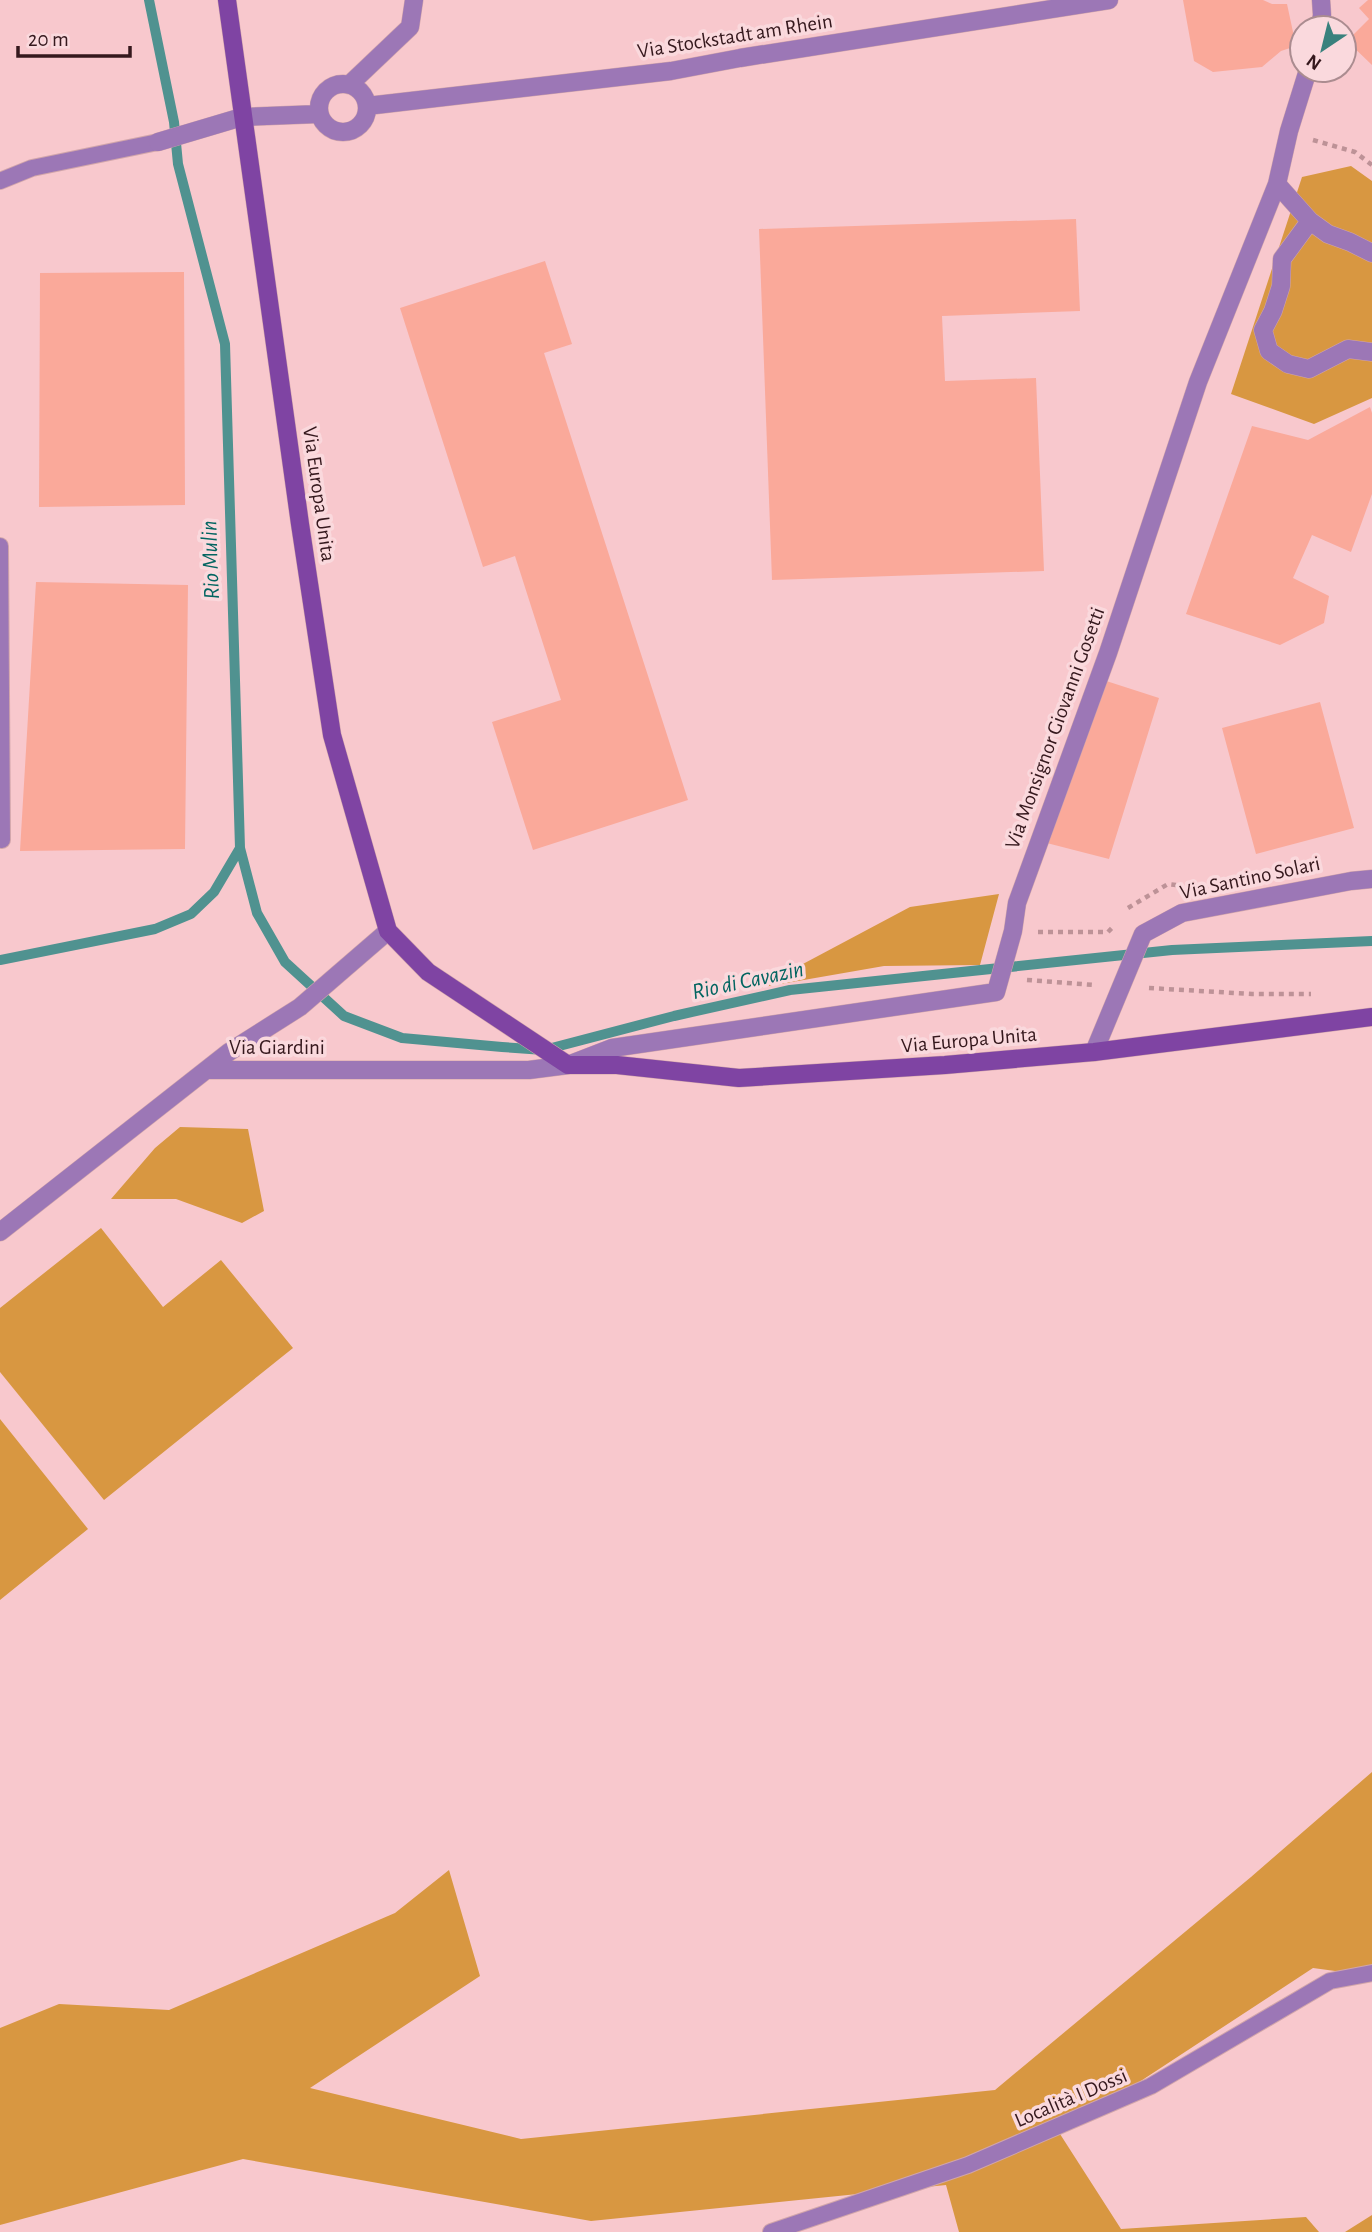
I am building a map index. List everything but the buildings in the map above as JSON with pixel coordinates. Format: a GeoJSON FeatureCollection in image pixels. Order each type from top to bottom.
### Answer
{"type":"FeatureCollection","features":[{"type":"Feature","properties":{"kind":"main road","name":"Via Europa Unita"},"geometry":{"type":"LineString","coordinates":[[227,0],[332,735],[388,931],[428,972],[568,1065],[617,1065],[739,1078],[1094,1052],[1372,1017]]}},
{"type":"Feature","properties":{"kind":"street"},"geometry":{"type":"LineString","coordinates":[[349,85],[410,27],[414,0]]}},
{"type":"Feature","properties":{"kind":"street","name":"Via Stockstadt am Rhein"},"geometry":{"type":"LineString","coordinates":[[367,106],[682,70],[740,58],[1109,0]]}},
{"type":"Feature","properties":{"kind":"street","name":"Via Monsignor Giovanni Gosetti"},"geometry":{"type":"LineString","coordinates":[[998,985],[1013,931],[1017,903],[1108,653],[1198,382],[1277,184],[1304,84]]}},
{"type":"Feature","properties":{"kind":"street"},"geometry":{"type":"LineString","coordinates":[[349,85],[362,92],[367,106],[361,125],[348,132],[333,131],[322,121],[319,114],[319,106],[326,91],[333,86],[349,85]]}},
{"type":"Feature","properties":{"kind":"street"},"geometry":{"type":"LineString","coordinates":[[158,142],[242,117],[319,114]]}},
{"type":"Feature","properties":{"kind":"street"},"geometry":{"type":"LineString","coordinates":[[1277,184],[1310,220],[1328,234],[1372,253]]}},
{"type":"Feature","properties":{"kind":"street"},"geometry":{"type":"LineString","coordinates":[[1310,220],[1283,259],[1281,286],[1273,311],[1262,330],[1269,351],[1288,364],[1309,369],[1348,349],[1372,352]]}},
{"type":"Feature","properties":{"kind":"street","name":"Via Santino Solari"},"geometry":{"type":"LineString","coordinates":[[1094,1052],[1143,934],[1182,913],[1372,879]]}},
{"type":"Feature","properties":{"kind":"street"},"geometry":{"type":"LineString","coordinates":[[209,1070],[229,1052],[300,1007],[388,931]]}},
{"type":"Feature","properties":{"kind":"street"},"geometry":{"type":"LineString","coordinates":[[568,1065],[612,1048],[998,985]]}},
{"type":"Feature","properties":{"kind":"street","name":"Via Giardini"},"geometry":{"type":"LineString","coordinates":[[0,1232],[209,1070],[529,1070],[568,1065]]}},
{"type":"Feature","properties":{"kind":"lane"},"geometry":{"type":"LineString","coordinates":[[0,181],[32,168],[158,142]]}},
{"type":"Feature","properties":{"kind":"lane"},"geometry":{"type":"LineString","coordinates":[[0,546],[2,840]]}},
{"type":"Feature","properties":{"kind":"lane","name":"Località I Dossi"},"geometry":{"type":"LineString","coordinates":[[771,2232],[968,2165],[1054,2128],[1151,2086],[1330,1981],[1372,1973]]}},
{"type":"Feature","properties":{"kind":"path"},"geometry":{"type":"LineString","coordinates":[[1289,131],[1355,152],[1372,165]]}},
{"type":"Feature","properties":{"kind":"path"},"geometry":{"type":"LineString","coordinates":[[998,985],[1122,986],[1252,994],[1319,994]]}},
{"type":"Feature","properties":{"kind":"shaded area"},"geometry":{"type":"Polygon","coordinates":[[[1351,166],[1372,181],[1372,398],[1314,424],[1231,394],[1302,177],[1351,166]]]}},
{"type":"Feature","properties":{"kind":"shaded area"},"geometry":{"type":"Polygon","coordinates":[[[999,894],[980,965],[884,966],[758,988],[910,907],[999,894]]]}},
{"type":"Feature","properties":{"kind":"shaded area"},"geometry":{"type":"Polygon","coordinates":[[[180,1127],[248,1129],[264,1211],[242,1223],[176,1199],[111,1199],[155,1148],[180,1127]]]}},
{"type":"Feature","properties":{"kind":"shaded area"},"geometry":{"type":"Polygon","coordinates":[[[101,1228],[163,1307],[221,1260],[293,1348],[104,1500],[0,1372],[0,1308],[101,1228]]]}},
{"type":"Feature","properties":{"kind":"shaded area"},"geometry":{"type":"Polygon","coordinates":[[[0,1419],[88,1529],[0,1600],[0,1419]]]}},
{"type":"Feature","properties":{"kind":"shaded area"},"geometry":{"type":"Polygon","coordinates":[[[1372,1772],[1372,1976],[1313,1968],[1060,2134],[1121,2229],[1306,2217],[1319,2232],[959,2232],[946,2185],[591,2221],[243,2159],[0,2225],[0,2028],[59,2004],[169,2010],[395,1913],[449,1870],[480,1976],[310,2088],[521,2139],[995,2090],[1251,1877],[1372,1772]]]}},
{"type":"Feature","properties":{"kind":"shaded area"},"geometry":{"type":"Polygon","coordinates":[[[1372,2215],[1372,2232],[1345,2232],[1372,2215]]]}},
{"type":"Feature","properties":{"kind":"waterway","name":"Rio Mulin"},"geometry":{"type":"LineString","coordinates":[[0,960],[155,929],[191,914],[214,892],[240,848],[225,344],[178,164],[174,122],[149,0]]}},
{"type":"Feature","properties":{"kind":"waterway","name":"Rio di Cavazin"},"geometry":{"type":"LineString","coordinates":[[240,848],[257,913],[285,962],[344,1016],[402,1038],[502,1047],[544,1050],[674,1016],[790,990],[1172,950],[1372,941]]}}]}
